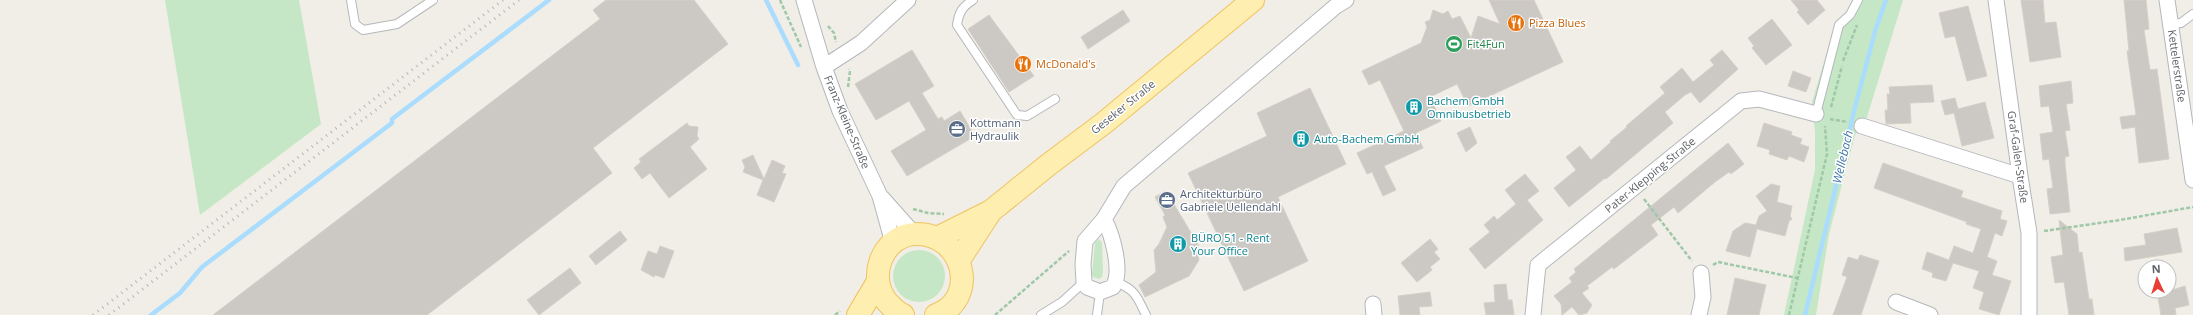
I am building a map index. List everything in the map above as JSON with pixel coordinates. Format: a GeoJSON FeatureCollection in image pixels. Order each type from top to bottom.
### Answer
{"type":"FeatureCollection","features":[{"type":"Feature","properties":{"kind":"main road","name":"Geseker Straße"},"geometry":{"type":"LineString","coordinates":[[937,238],[991,212],[1048,165],[1104,123],[1253,0]]}},
{"type":"Feature","properties":{"kind":"main road","name":"Geseker Straße"},"geometry":{"type":"LineString","coordinates":[[959,260],[991,212]]}},
{"type":"Feature","properties":{"kind":"main road"},"geometry":{"type":"LineString","coordinates":[[858,315],[877,283],[879,264],[884,252],[893,243],[903,237],[914,234],[928,234],[947,243],[959,260],[962,277],[960,291],[951,304],[936,315]]}},
{"type":"Feature","properties":{"kind":"main road"},"geometry":{"type":"LineString","coordinates":[[877,283],[884,300],[900,315]]}},
{"type":"Feature","properties":{"kind":"street","name":"Franz-Kleine-Straße"},"geometry":{"type":"LineString","coordinates":[[804,0],[824,67],[840,111],[880,196],[893,243]]}},
{"type":"Feature","properties":{"kind":"street"},"geometry":{"type":"LineString","coordinates":[[824,67],[861,43],[908,0]]}},
{"type":"Feature","properties":{"kind":"street"},"geometry":{"type":"LineString","coordinates":[[1104,219],[1110,229],[1115,256],[1116,282],[1109,290],[1100,292],[1091,290],[1084,282],[1083,264],[1085,241],[1104,219],[1124,186],[1336,6],[1346,0]]}},
{"type":"Feature","properties":{"kind":"street","name":"Graf-Galen-Straße"},"geometry":{"type":"LineString","coordinates":[[1996,0],[2029,233],[2029,315]]}},
{"type":"Feature","properties":{"kind":"street","name":"Kettelerstraße"},"geometry":{"type":"LineString","coordinates":[[2167,0],[2188,109],[2193,180]]}},
{"type":"Feature","properties":{"kind":"street","name":"Pater-Klepping-Straße"},"geometry":{"type":"LineString","coordinates":[[1534,315],[1538,265],[1741,101],[1758,99],[1823,115]]}},
{"type":"Feature","properties":{"kind":"street"},"geometry":{"type":"LineString","coordinates":[[1862,126],[2020,176]]}},
{"type":"Feature","properties":{"kind":"street","name":"Franz-Kleine-Straße"},"geometry":{"type":"LineString","coordinates":[[880,196],[914,234]]}},
{"type":"Feature","properties":{"kind":"street"},"geometry":{"type":"LineString","coordinates":[[1699,315],[1703,297],[1701,273]]}},
{"type":"Feature","properties":{"kind":"street"},"geometry":{"type":"LineString","coordinates":[[1896,302],[1930,315]]}},
{"type":"Feature","properties":{"kind":"lane"},"geometry":{"type":"LineString","coordinates":[[351,0],[355,24],[363,30],[397,24],[433,0]]}},
{"type":"Feature","properties":{"kind":"lane"},"geometry":{"type":"LineString","coordinates":[[973,0],[963,6],[960,11],[957,25],[1017,115],[1027,116],[1055,99]]}},
{"type":"Feature","properties":{"kind":"lane"},"geometry":{"type":"LineString","coordinates":[[1823,115],[1839,26],[1850,15],[1858,0]]}},
{"type":"Feature","properties":{"kind":"lane"},"geometry":{"type":"LineString","coordinates":[[2171,24],[2181,23],[2193,14]]}},
{"type":"Feature","properties":{"kind":"lane"},"geometry":{"type":"LineString","coordinates":[[1046,314],[1078,289],[1084,282]]}},
{"type":"Feature","properties":{"kind":"lane"},"geometry":{"type":"LineString","coordinates":[[1116,282],[1130,288],[1134,292],[1146,315]]}},
{"type":"Feature","properties":{"kind":"lane"},"geometry":{"type":"LineString","coordinates":[[1097,315],[1100,292]]}},
{"type":"Feature","properties":{"kind":"path"},"geometry":{"type":"LineString","coordinates":[[780,0],[804,54]]}},
{"type":"Feature","properties":{"kind":"path"},"geometry":{"type":"LineString","coordinates":[[1789,315],[1827,154],[1823,115],[1834,104],[1844,60],[1859,20]]}},
{"type":"Feature","properties":{"kind":"path"},"geometry":{"type":"LineString","coordinates":[[826,23],[834,33],[842,56],[850,71],[848,87],[850,94]]}},
{"type":"Feature","properties":{"kind":"path"},"geometry":{"type":"LineString","coordinates":[[1636,187],[1701,273],[1718,262],[1797,278]]}},
{"type":"Feature","properties":{"kind":"path"},"geometry":{"type":"LineString","coordinates":[[2029,233],[2120,220],[2193,207]]}},
{"type":"Feature","properties":{"kind":"path"},"geometry":{"type":"LineString","coordinates":[[995,315],[1078,243],[1085,241]]}},
{"type":"Feature","properties":{"kind":"green space"},"geometry":{"type":"Polygon","coordinates":[[[165,0],[299,0],[321,124],[200,215],[165,0]]]}},
{"type":"Feature","properties":{"kind":"green space"},"geometry":{"type":"Polygon","coordinates":[[[1853,0],[1903,0],[1867,117],[1855,135],[1829,234],[1816,315],[1784,315],[1815,170],[1815,132],[1812,102],[1833,32],[1853,0]]]}},
{"type":"Feature","properties":{"kind":"green space"},"geometry":{"type":"Polygon","coordinates":[[[1099,239],[1102,243],[1103,272],[1102,277],[1099,279],[1093,277],[1092,274],[1095,243],[1099,239]]]}},
{"type":"Feature","properties":{"kind":"green space"},"geometry":{"type":"Polygon","coordinates":[[[914,250],[924,250],[938,257],[945,271],[945,281],[938,295],[924,302],[914,302],[904,298],[897,291],[893,281],[893,271],[897,261],[904,254],[914,250]]]}},
{"type":"Feature","properties":{"kind":"building"},"geometry":{"type":"Polygon","coordinates":[[[606,0],[694,0],[728,44],[593,148],[612,173],[427,315],[213,315],[600,19],[593,10],[606,0]]]}},
{"type":"Feature","properties":{"kind":"building"},"geometry":{"type":"Polygon","coordinates":[[[1489,0],[1534,0],[1563,62],[1468,106],[1457,84],[1430,97],[1441,121],[1416,133],[1423,148],[1384,166],[1396,190],[1383,196],[1372,172],[1367,174],[1357,153],[1404,131],[1380,80],[1369,85],[1362,71],[1421,43],[1427,27],[1425,22],[1430,20],[1433,10],[1443,14],[1448,11],[1452,19],[1460,16],[1471,38],[1478,16],[1500,24],[1489,0]]]}},
{"type":"Feature","properties":{"kind":"building"},"geometry":{"type":"Polygon","coordinates":[[[1791,0],[1817,0],[1825,10],[1808,25],[1797,12],[1799,10],[1791,0]]]}},
{"type":"Feature","properties":{"kind":"building"},"geometry":{"type":"Polygon","coordinates":[[[2021,0],[2043,0],[2045,23],[2056,22],[2061,57],[2030,62],[2021,0]]]}},
{"type":"Feature","properties":{"kind":"building"},"geometry":{"type":"Polygon","coordinates":[[[2124,0],[2146,0],[2149,29],[2144,30],[2150,70],[2157,69],[2169,159],[2139,163],[2135,127],[2122,129],[2120,117],[2136,115],[2127,51],[2129,51],[2124,0]]]}},
{"type":"Feature","properties":{"kind":"building"},"geometry":{"type":"Polygon","coordinates":[[[1968,6],[1987,76],[1967,81],[1955,36],[1945,38],[1939,13],[1968,6]]]}},
{"type":"Feature","properties":{"kind":"building"},"geometry":{"type":"Polygon","coordinates":[[[1123,10],[1130,21],[1088,49],[1081,37],[1123,10]]]}},
{"type":"Feature","properties":{"kind":"building"},"geometry":{"type":"Polygon","coordinates":[[[989,15],[1034,76],[1009,92],[968,29],[989,15]]]}},
{"type":"Feature","properties":{"kind":"building"},"geometry":{"type":"Polygon","coordinates":[[[1772,19],[1792,45],[1766,65],[1752,48],[1754,46],[1748,38],[1772,19]]]}},
{"type":"Feature","properties":{"kind":"building"},"geometry":{"type":"Polygon","coordinates":[[[912,50],[934,86],[922,93],[938,119],[942,117],[944,121],[960,111],[975,136],[907,176],[891,151],[926,130],[909,101],[876,120],[855,84],[912,50]]]}},
{"type":"Feature","properties":{"kind":"building"},"geometry":{"type":"Polygon","coordinates":[[[1722,50],[1738,69],[1700,103],[1691,92],[1685,95],[1665,112],[1673,123],[1606,179],[1605,178],[1569,207],[1554,188],[1576,170],[1566,157],[1580,146],[1591,160],[1627,127],[1626,126],[1665,93],[1660,87],[1682,68],[1693,82],[1714,65],[1710,60],[1722,50]]]}},
{"type":"Feature","properties":{"kind":"building"},"geometry":{"type":"Polygon","coordinates":[[[1793,71],[1811,78],[1806,92],[1788,86],[1793,71]]]}},
{"type":"Feature","properties":{"kind":"building"},"geometry":{"type":"Polygon","coordinates":[[[2071,81],[2073,103],[2066,104],[2070,130],[2065,131],[2069,156],[2065,157],[2065,164],[2070,212],[2050,214],[2047,189],[2053,188],[2049,159],[2043,160],[2040,134],[2053,132],[2049,106],[2041,107],[2039,86],[2071,81]]]}},
{"type":"Feature","properties":{"kind":"building"},"geometry":{"type":"Polygon","coordinates":[[[1932,85],[1934,102],[1910,103],[1911,123],[1886,124],[1885,110],[1888,110],[1887,94],[1890,94],[1889,87],[1932,85]]]}},
{"type":"Feature","properties":{"kind":"building"},"geometry":{"type":"Polygon","coordinates":[[[1310,88],[1346,164],[1278,197],[1308,261],[1244,291],[1188,173],[1267,136],[1257,113],[1310,88]]]}},
{"type":"Feature","properties":{"kind":"building"},"geometry":{"type":"Polygon","coordinates":[[[1955,98],[1958,109],[1985,102],[1994,138],[1962,146],[1954,113],[1945,115],[1941,101],[1955,98]]]}},
{"type":"Feature","properties":{"kind":"building"},"geometry":{"type":"Polygon","coordinates":[[[687,123],[689,126],[698,127],[697,136],[699,139],[690,147],[707,169],[669,198],[650,173],[642,179],[634,168],[641,162],[639,159],[687,123]]]}},
{"type":"Feature","properties":{"kind":"building"},"geometry":{"type":"Polygon","coordinates":[[[1764,123],[1792,132],[1791,135],[1802,139],[1800,144],[1809,147],[1804,162],[1789,156],[1787,160],[1769,154],[1770,150],[1757,146],[1764,123]]]}},
{"type":"Feature","properties":{"kind":"building"},"geometry":{"type":"Polygon","coordinates":[[[1470,127],[1477,143],[1466,152],[1457,133],[1470,127]]]}},
{"type":"Feature","properties":{"kind":"building"},"geometry":{"type":"Polygon","coordinates":[[[1728,143],[1744,164],[1731,174],[1729,172],[1715,182],[1678,213],[1674,207],[1651,225],[1658,235],[1614,269],[1612,267],[1587,286],[1589,288],[1582,293],[1592,305],[1587,313],[1579,315],[1572,307],[1562,315],[1561,304],[1554,296],[1572,282],[1569,278],[1576,272],[1574,269],[1728,143]]]}},
{"type":"Feature","properties":{"kind":"building"},"geometry":{"type":"Polygon","coordinates":[[[753,155],[764,179],[772,160],[785,166],[782,173],[786,174],[774,202],[757,195],[763,180],[743,172],[745,167],[742,160],[753,155]]]}},
{"type":"Feature","properties":{"kind":"building"},"geometry":{"type":"Polygon","coordinates":[[[1883,163],[1963,191],[1961,197],[2002,211],[2000,219],[2007,221],[2002,236],[1995,233],[1987,257],[1997,261],[1992,275],[2011,281],[1999,315],[1979,309],[1984,292],[1973,288],[1979,271],[1953,263],[1946,281],[1932,277],[1933,273],[1922,269],[1927,252],[1949,260],[1954,246],[1973,253],[1981,229],[1966,224],[1967,222],[1874,188],[1883,163]]]}},
{"type":"Feature","properties":{"kind":"building"},"geometry":{"type":"Polygon","coordinates":[[[1525,174],[1539,191],[1527,200],[1543,220],[1485,269],[1469,249],[1490,232],[1484,225],[1494,216],[1497,220],[1516,204],[1505,190],[1525,174]]]}},
{"type":"Feature","properties":{"kind":"building"},"geometry":{"type":"Polygon","coordinates":[[[1771,184],[1780,186],[1777,202],[1792,206],[1790,216],[1792,219],[1789,221],[1785,236],[1757,229],[1750,257],[1726,251],[1733,231],[1745,223],[1756,225],[1759,216],[1767,211],[1756,196],[1771,184]]]}},
{"type":"Feature","properties":{"kind":"building","name":"BÜRO 51 - Rent Your Office"},"geometry":{"type":"Polygon","coordinates":[[[1166,191],[1199,246],[1196,248],[1199,260],[1189,276],[1145,297],[1139,285],[1156,272],[1154,250],[1159,244],[1167,227],[1163,217],[1165,215],[1155,197],[1166,191]]]}},
{"type":"Feature","properties":{"kind":"building"},"geometry":{"type":"Polygon","coordinates":[[[2059,220],[2077,234],[2079,253],[2082,252],[2089,299],[2092,299],[2094,315],[2069,315],[2064,282],[2055,283],[2051,257],[2063,255],[2059,220]]]}},
{"type":"Feature","properties":{"kind":"building"},"geometry":{"type":"Polygon","coordinates":[[[2177,228],[2182,252],[2125,261],[2124,248],[2146,245],[2144,234],[2177,228]]]}},
{"type":"Feature","properties":{"kind":"building"},"geometry":{"type":"Polygon","coordinates":[[[620,231],[627,240],[596,265],[589,256],[620,231]]]}},
{"type":"Feature","properties":{"kind":"building"},"geometry":{"type":"Polygon","coordinates":[[[1430,239],[1438,249],[1434,252],[1440,259],[1430,267],[1432,270],[1417,282],[1401,263],[1430,239]]]}},
{"type":"Feature","properties":{"kind":"building"},"geometry":{"type":"Polygon","coordinates":[[[660,246],[674,251],[664,278],[655,275],[654,277],[641,270],[648,251],[657,254],[660,246]]]}},
{"type":"Feature","properties":{"kind":"building"},"geometry":{"type":"Polygon","coordinates":[[[1860,255],[1879,261],[1861,315],[1833,315],[1847,277],[1842,275],[1848,257],[1858,260],[1860,255]]]}},
{"type":"Feature","properties":{"kind":"building"},"geometry":{"type":"Polygon","coordinates":[[[570,268],[581,283],[539,315],[527,300],[570,268]]]}},
{"type":"Feature","properties":{"kind":"building"},"geometry":{"type":"Polygon","coordinates":[[[1735,278],[1766,285],[1759,315],[1727,315],[1735,278]]]}},
{"type":"Feature","properties":{"kind":"building"},"geometry":{"type":"Polygon","coordinates":[[[1506,284],[1508,300],[1512,300],[1514,315],[1486,315],[1484,303],[1495,302],[1494,285],[1506,284]]]}},
{"type":"Feature","properties":{"kind":"building"},"geometry":{"type":"Polygon","coordinates":[[[2185,286],[2189,305],[2175,308],[2176,315],[2161,315],[2158,299],[2177,299],[2177,288],[2185,286]]]}},
{"type":"Feature","properties":{"kind":"building"},"geometry":{"type":"Polygon","coordinates":[[[1430,292],[1432,306],[1419,307],[1420,315],[1400,315],[1398,296],[1430,292]]]}},
{"type":"Feature","properties":{"kind":"waterway"},"geometry":{"type":"LineString","coordinates":[[151,315],[180,293],[202,267],[392,123],[392,119],[549,0]]}},
{"type":"Feature","properties":{"kind":"waterway"},"geometry":{"type":"LineString","coordinates":[[766,0],[798,65]]}},
{"type":"Feature","properties":{"kind":"waterway","name":"Wellebach"},"geometry":{"type":"LineString","coordinates":[[1805,315],[1854,111],[1876,28],[1886,0]]}},
{"type":"Feature","properties":{"kind":"railway"},"geometry":{"type":"LineString","coordinates":[[93,315],[503,0]]}},
{"type":"Feature","properties":{"kind":"railway"},"geometry":{"type":"LineString","coordinates":[[109,315],[519,0]]}},
{"type":"Feature","properties":{"kind":"place","name":"Pizza Blues"},"geometry":{"type":"Point","coordinates":[1516,23]}},
{"type":"Feature","properties":{"kind":"place","name":"Fit4Fun"},"geometry":{"type":"Point","coordinates":[1454,44]}},
{"type":"Feature","properties":{"kind":"place","name":"McDonald's"},"geometry":{"type":"Point","coordinates":[1023,64]}},
{"type":"Feature","properties":{"kind":"place","name":"Bachem GmbH Omnibusbetrieb"},"geometry":{"type":"Point","coordinates":[1414,107]}},
{"type":"Feature","properties":{"kind":"place","name":"Kottmann Hydraulik"},"geometry":{"type":"Point","coordinates":[957,129]}},
{"type":"Feature","properties":{"kind":"place","name":"Auto-Bachem GmbH"},"geometry":{"type":"Point","coordinates":[1301,139]}},
{"type":"Feature","properties":{"kind":"place","name":"Architekturbüro Gabriele Uellendahl"},"geometry":{"type":"Point","coordinates":[1167,200]}},
{"type":"Feature","properties":{"kind":"place","name":"BÜRO 51 - Rent Your Office"},"geometry":{"type":"Point","coordinates":[1178,244]}}]}
